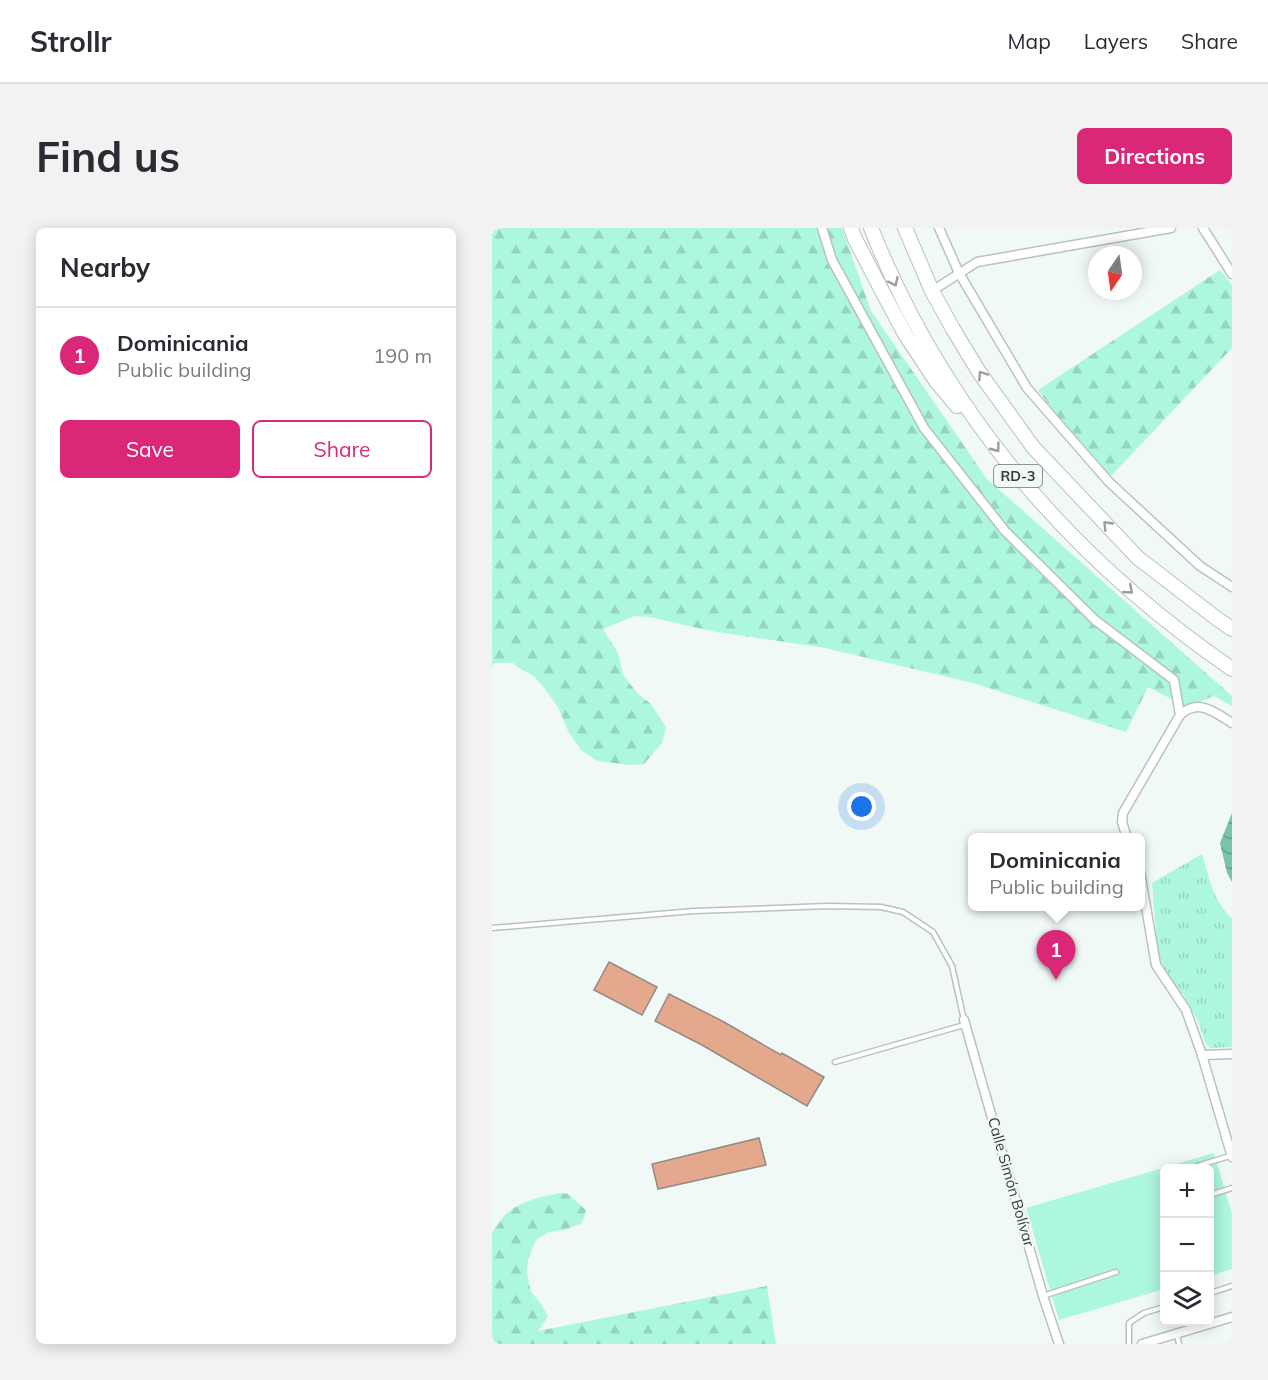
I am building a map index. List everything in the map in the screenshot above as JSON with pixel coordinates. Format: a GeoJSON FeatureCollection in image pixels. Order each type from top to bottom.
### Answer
{"type":"FeatureCollection","features":[{"type":"Feature","properties":{"kind":"highway"},"geometry":{"type":"LineString","coordinates":[[851,228],[905,334],[936,381],[961,411],[980,428]]}},
{"type":"Feature","properties":{"kind":"highway","name":"RD-3"},"geometry":{"type":"LineString","coordinates":[[871,228],[901,297],[917,326],[980,428],[1009,466],[1059,522],[1116,579],[1150,608],[1232,669]]}},
{"type":"Feature","properties":{"kind":"highway","name":"RD-3"},"geometry":{"type":"LineString","coordinates":[[905,228],[932,291],[953,329],[979,372],[1033,447],[1138,558],[1232,629]]}},
{"type":"Feature","properties":{"kind":"highway"},"geometry":{"type":"LineString","coordinates":[[1216,618],[1232,622]]}},
{"type":"Feature","properties":{"kind":"street"},"geometry":{"type":"LineString","coordinates":[[822,228],[832,260],[924,428],[1005,531],[1095,620],[1174,680],[1180,715]]}},
{"type":"Feature","properties":{"kind":"street"},"geometry":{"type":"LineString","coordinates":[[939,228],[959,273],[1027,388],[1109,482],[1200,566],[1232,587]]}},
{"type":"Feature","properties":{"kind":"street"},"geometry":{"type":"LineString","coordinates":[[932,291],[977,261],[1171,228]]}},
{"type":"Feature","properties":{"kind":"street"},"geometry":{"type":"LineString","coordinates":[[1203,228],[1232,274]]}},
{"type":"Feature","properties":{"kind":"street"},"geometry":{"type":"LineString","coordinates":[[1126,833],[1122,822],[1124,813],[1180,715],[1191,708],[1203,707],[1232,723]]}},
{"type":"Feature","properties":{"kind":"street"},"geometry":{"type":"LineString","coordinates":[[1145,901],[1156,964],[1186,1010],[1202,1054],[1232,1156]]}},
{"type":"Feature","properties":{"kind":"street","name":"Calle Simón Bolívar"},"geometry":{"type":"LineString","coordinates":[[964,1022],[1059,1344]]}},
{"type":"Feature","properties":{"kind":"street"},"geometry":{"type":"LineString","coordinates":[[1202,1054],[1232,1054]]}},
{"type":"Feature","properties":{"kind":"street"},"geometry":{"type":"LineString","coordinates":[[1142,1344],[1232,1317]]}},
{"type":"Feature","properties":{"kind":"lane"},"geometry":{"type":"LineString","coordinates":[[492,928],[694,911],[828,906],[881,907],[903,912],[933,932],[952,966],[964,1022],[835,1062]]}},
{"type":"Feature","properties":{"kind":"lane"},"geometry":{"type":"LineString","coordinates":[[1204,1164],[1232,1156]]}},
{"type":"Feature","properties":{"kind":"lane"},"geometry":{"type":"LineString","coordinates":[[1214,1193],[1232,1188]]}},
{"type":"Feature","properties":{"kind":"lane"},"geometry":{"type":"LineString","coordinates":[[1044,1296],[1116,1272]]}},
{"type":"Feature","properties":{"kind":"lane"},"geometry":{"type":"LineString","coordinates":[[1214,1291],[1232,1286]]}},
{"type":"Feature","properties":{"kind":"lane"},"geometry":{"type":"LineString","coordinates":[[1130,1344],[1129,1323],[1144,1313],[1160,1308]]}},
{"type":"Feature","properties":{"kind":"lane"},"geometry":{"type":"LineString","coordinates":[[1177,1334],[1179,1344]]}},
{"type":"Feature","properties":{"kind":"green space"},"geometry":{"type":"Polygon","coordinates":[[[492,228],[842,228],[871,311],[987,479],[1232,696],[1232,706],[1214,696],[1187,707],[1148,687],[1126,732],[973,683],[825,648],[711,631],[650,617],[635,616],[603,629],[618,653],[623,675],[638,694],[651,704],[666,727],[662,743],[644,764],[629,765],[597,761],[581,750],[569,733],[558,707],[534,676],[513,663],[495,663],[492,666],[492,228]]]}},
{"type":"Feature","properties":{"kind":"green space"},"geometry":{"type":"Polygon","coordinates":[[[1220,270],[1232,285],[1232,348],[1111,476],[1082,446],[1038,390],[1220,270]]]}},
{"type":"Feature","properties":{"kind":"green space"},"geometry":{"type":"Polygon","coordinates":[[[1202,854],[1216,897],[1232,918],[1232,1047],[1210,1048],[1205,1042],[1199,1023],[1184,996],[1170,980],[1158,955],[1152,883],[1202,854]]]}},
{"type":"Feature","properties":{"kind":"green space"},"geometry":{"type":"Polygon","coordinates":[[[1214,1153],[1232,1214],[1232,1269],[1214,1275],[1214,1164],[1176,1164],[1214,1153]]]}},
{"type":"Feature","properties":{"kind":"green space"},"geometry":{"type":"Polygon","coordinates":[[[1160,1169],[1160,1290],[1059,1320],[1026,1208],[1160,1169]]]}},
{"type":"Feature","properties":{"kind":"green space"},"geometry":{"type":"Polygon","coordinates":[[[559,1193],[568,1194],[586,1210],[582,1223],[564,1230],[549,1232],[536,1240],[528,1259],[527,1273],[531,1292],[548,1317],[538,1331],[767,1286],[776,1344],[492,1344],[492,1232],[509,1211],[530,1201],[559,1193]]]}},
{"type":"Feature","properties":{"kind":"water"},"geometry":{"type":"Polygon","coordinates":[[[1232,813],[1232,882],[1227,873],[1220,843],[1232,813]]]}},
{"type":"Feature","properties":{"kind":"building"},"geometry":{"type":"Polygon","coordinates":[[[609,962],[657,987],[642,1015],[594,990],[609,962]]]}},
{"type":"Feature","properties":{"kind":"building"},"geometry":{"type":"Polygon","coordinates":[[[669,994],[824,1077],[807,1106],[702,1045],[655,1021],[669,994]]]}},
{"type":"Feature","properties":{"kind":"building"},"geometry":{"type":"Polygon","coordinates":[[[759,1138],[766,1165],[658,1189],[652,1164],[759,1138]]]}},
{"type":"Feature","properties":{"kind":"place","name":"Dominicania"},"geometry":{"type":"Point","coordinates":[1056,980]}}]}
